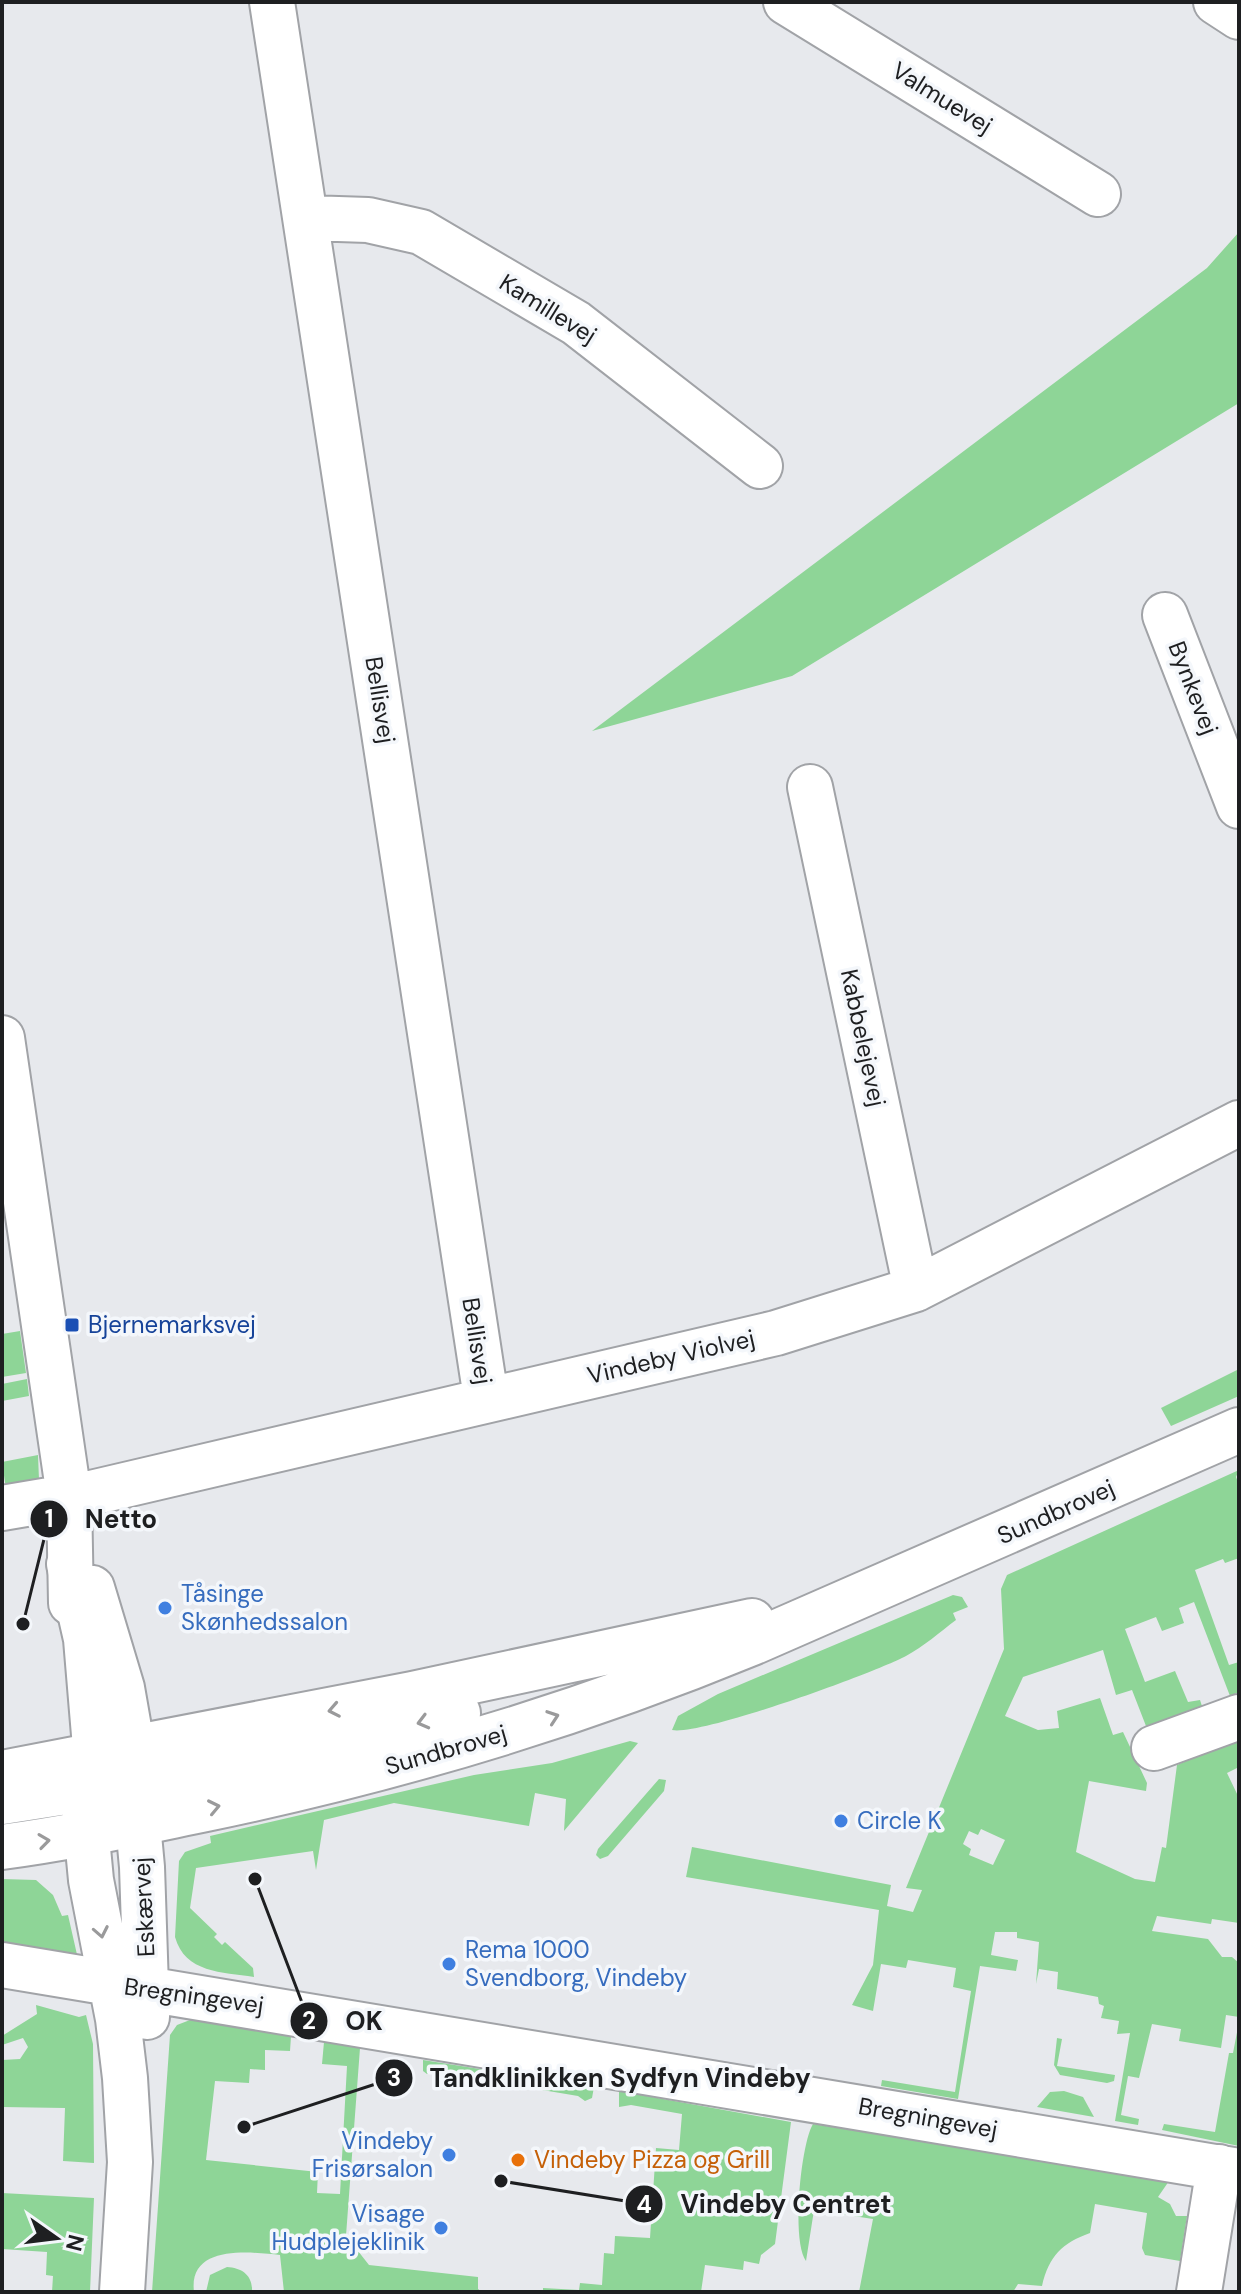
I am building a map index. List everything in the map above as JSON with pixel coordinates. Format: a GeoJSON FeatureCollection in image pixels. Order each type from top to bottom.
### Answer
{"type":"FeatureCollection","features":[{"type":"Feature","properties":{"kind":"street","name":"Bellisvej"},"geometry":{"type":"LineString","coordinates":[[272,2],[308,218],[486,1398]]}},
{"type":"Feature","properties":{"kind":"street","name":"Valmuevej"},"geometry":{"type":"LineString","coordinates":[[786,2],[1098,194]]}},
{"type":"Feature","properties":{"kind":"street"},"geometry":{"type":"LineString","coordinates":[[1216,2],[1239,17]]}},
{"type":"Feature","properties":{"kind":"street","name":"Kamillevej"},"geometry":{"type":"LineString","coordinates":[[308,218],[368,220],[421,232],[576,323],[760,466]]}},
{"type":"Feature","properties":{"kind":"street","name":"Bynkevej"},"geometry":{"type":"LineString","coordinates":[[1165,615],[1239,806]]}},
{"type":"Feature","properties":{"kind":"street","name":"Kabbelejevej"},"geometry":{"type":"LineString","coordinates":[[810,787],[916,1289]]}},
{"type":"Feature","properties":{"kind":"street"},"geometry":{"type":"LineString","coordinates":[[2,1038],[69,1496],[122,1688],[106,1787]]}},
{"type":"Feature","properties":{"kind":"street","name":"Vindeby Violvej"},"geometry":{"type":"LineString","coordinates":[[2,1508],[69,1496],[776,1333],[916,1289],[1239,1123]]}},
{"type":"Feature","properties":{"kind":"street","name":"Sundbrovej"},"geometry":{"type":"LineString","coordinates":[[2,1773],[106,1787],[342,1779],[525,1726],[671,1677],[870,1589],[1000,1538],[1239,1430]]}},
{"type":"Feature","properties":{"kind":"street"},"geometry":{"type":"LineString","coordinates":[[69,1496],[69,1564],[86,1639],[106,1787]]}},
{"type":"Feature","properties":{"kind":"street","name":"Sundbrovej"},"geometry":{"type":"LineString","coordinates":[[2,1847],[106,1787],[412,1694],[766,1618],[870,1589]]}},
{"type":"Feature","properties":{"kind":"street"},"geometry":{"type":"LineString","coordinates":[[1154,1748],[1239,1717]]}},
{"type":"Feature","properties":{"kind":"street"},"geometry":{"type":"LineString","coordinates":[[2,1802],[106,1787]]}},
{"type":"Feature","properties":{"kind":"street","name":"Eskærvej"},"geometry":{"type":"LineString","coordinates":[[106,1787],[143,2079],[130,2162],[122,2292]]}},
{"type":"Feature","properties":{"kind":"street","name":"Bregningevej"},"geometry":{"type":"LineString","coordinates":[[2,1965],[1229,2169]]}},
{"type":"Feature","properties":{"kind":"street"},"geometry":{"type":"LineString","coordinates":[[1199,2292],[1229,2169]]}},
{"type":"Feature","properties":{"kind":"green space"},"geometry":{"type":"Polygon","coordinates":[[[1239,232],[1239,403],[792,676],[592,731],[1207,268],[1239,232]]]}},
{"type":"Feature","properties":{"kind":"green space"},"geometry":{"type":"Polygon","coordinates":[[[20,1331],[26,1373],[2,1377],[2,1334],[20,1331]]]}},
{"type":"Feature","properties":{"kind":"green space"},"geometry":{"type":"Polygon","coordinates":[[[1239,1369],[1239,1396],[1171,1426],[1161,1408],[1239,1369]]]}},
{"type":"Feature","properties":{"kind":"green space"},"geometry":{"type":"Polygon","coordinates":[[[27,1379],[29,1396],[2,1401],[2,1384],[27,1379]]]}},
{"type":"Feature","properties":{"kind":"green space"},"geometry":{"type":"Polygon","coordinates":[[[38,1455],[39,1480],[6,1489],[2,1462],[38,1455]]]}},
{"type":"Feature","properties":{"kind":"green space"},"geometry":{"type":"Polygon","coordinates":[[[1239,1470],[1236,1477],[1239,1485],[1239,1558],[1225,1563],[1223,1559],[1195,1570],[1229,1665],[1239,1662],[1239,1692],[1230,1696],[1194,1602],[1179,1608],[1184,1623],[1162,1631],[1156,1617],[1125,1629],[1145,1682],[1175,1671],[1188,1702],[1200,1700],[1202,1706],[1146,1726],[1132,1690],[1116,1695],[1103,1650],[1023,1677],[1005,1716],[1038,1730],[1059,1728],[1057,1711],[1100,1698],[1113,1735],[1123,1732],[1147,1783],[1146,1791],[1089,1781],[1076,1852],[1135,1879],[1155,1882],[1162,1847],[1166,1848],[1177,1765],[1239,1738],[1239,1767],[1227,1773],[1239,1798],[1239,1923],[1212,1919],[1211,1924],[1157,1916],[1152,1931],[1208,1939],[1222,1957],[1232,1957],[1239,1963],[1239,2017],[1226,2015],[1221,2048],[1179,2041],[1181,2029],[1152,2024],[1139,2078],[1128,2076],[1121,2115],[1139,2119],[1138,2125],[1115,2121],[1130,2033],[1117,2034],[1119,2021],[1101,2018],[1104,2006],[1099,2004],[1098,1997],[1057,1989],[1058,1972],[1039,1969],[1036,1984],[1039,1942],[1017,1938],[1017,1932],[995,1932],[991,1955],[1018,1960],[1016,1971],[980,1966],[958,2099],[881,2086],[882,2080],[955,2092],[971,1991],[953,1987],[956,1968],[908,1960],[906,1968],[881,1964],[873,2011],[852,2005],[873,1965],[879,1910],[686,1877],[692,1847],[891,1885],[887,1906],[913,1912],[922,1890],[906,1888],[1004,1649],[1001,1589],[1007,1575],[1239,1470]],[[981,1829],[978,1835],[969,1831],[963,1844],[971,1849],[969,1855],[993,1865],[1005,1840],[981,1829]]]}},
{"type":"Feature","properties":{"kind":"green space"},"geometry":{"type":"Polygon","coordinates":[[[953,1595],[962,1597],[968,1607],[953,1613],[956,1620],[906,1656],[860,1676],[751,1714],[672,1730],[678,1716],[718,1694],[953,1595]]]}},
{"type":"Feature","properties":{"kind":"green space"},"geometry":{"type":"Polygon","coordinates":[[[630,1741],[638,1743],[564,1831],[566,1799],[535,1793],[529,1826],[394,1803],[324,1820],[316,1870],[313,1851],[196,1868],[190,1908],[217,1934],[214,1937],[222,1945],[225,1942],[253,1968],[254,1977],[206,1969],[187,1958],[180,1949],[175,1937],[179,1861],[185,1852],[211,1843],[210,1836],[474,1775],[552,1763],[630,1741]]]}},
{"type":"Feature","properties":{"kind":"green space"},"geometry":{"type":"Polygon","coordinates":[[[659,1779],[666,1780],[664,1791],[608,1856],[600,1859],[596,1855],[598,1849],[659,1779]]]}},
{"type":"Feature","properties":{"kind":"green space"},"geometry":{"type":"Polygon","coordinates":[[[2,1879],[36,1880],[53,1895],[62,1916],[68,1915],[78,1959],[2,1948],[2,1879]]]}},
{"type":"Feature","properties":{"kind":"green space"},"geometry":{"type":"Polygon","coordinates":[[[36,2005],[79,2017],[86,2015],[93,2044],[94,2163],[63,2161],[65,2108],[2,2107],[2,2060],[20,2059],[28,2047],[23,2038],[2,2045],[2,2036],[37,2014],[36,2005]]]}},
{"type":"Feature","properties":{"kind":"green space"},"geometry":{"type":"Polygon","coordinates":[[[190,2020],[291,2036],[290,2051],[265,2050],[265,2070],[250,2069],[249,2083],[215,2081],[206,2160],[318,2172],[317,2193],[340,2194],[347,2066],[322,2064],[324,2042],[360,2048],[345,2249],[358,2251],[369,2265],[478,2277],[478,2289],[482,2292],[284,2292],[280,2255],[238,2253],[211,2258],[201,2266],[195,2277],[194,2292],[152,2292],[170,2035],[177,2025],[190,2020]]]}},
{"type":"Feature","properties":{"kind":"green space"},"geometry":{"type":"Polygon","coordinates":[[[1239,2022],[1239,2146],[1162,2130],[1164,2124],[1215,2132],[1229,2053],[1233,2053],[1239,2022]]]}},
{"type":"Feature","properties":{"kind":"green space"},"geometry":{"type":"Polygon","coordinates":[[[1057,2038],[1062,2039],[1057,2066],[1115,2075],[1114,2081],[1107,2083],[1060,2075],[1054,2065],[1057,2038]]]}},
{"type":"Feature","properties":{"kind":"green space"},"geometry":{"type":"Polygon","coordinates":[[[423,2060],[594,2087],[592,2098],[585,2101],[578,2096],[435,2072],[427,2074],[423,2071],[423,2060]]]}},
{"type":"Feature","properties":{"kind":"green space"},"geometry":{"type":"Polygon","coordinates":[[[619,2091],[791,2122],[775,2244],[761,2255],[759,2264],[744,2261],[743,2270],[705,2265],[701,2292],[543,2292],[543,2288],[579,2290],[580,2283],[602,2285],[604,2253],[614,2254],[615,2236],[650,2238],[656,2148],[679,2150],[682,2114],[631,2105],[619,2107],[619,2091]]]}},
{"type":"Feature","properties":{"kind":"green space"},"geometry":{"type":"Polygon","coordinates":[[[1064,2091],[1083,2097],[1094,2117],[1037,2107],[1050,2092],[1064,2091]]]}},
{"type":"Feature","properties":{"kind":"green space"},"geometry":{"type":"Polygon","coordinates":[[[813,2124],[1169,2181],[1158,2197],[1170,2204],[1176,2216],[1187,2216],[1180,2261],[1145,2255],[1142,2248],[1147,2213],[1095,2204],[1090,2233],[1058,2252],[1042,2286],[1018,2284],[1013,2292],[859,2292],[873,2219],[814,2210],[806,2261],[802,2250],[799,2192],[813,2124]]]}},
{"type":"Feature","properties":{"kind":"green space"},"geometry":{"type":"Polygon","coordinates":[[[2,2193],[94,2198],[90,2292],[52,2292],[53,2276],[46,2275],[47,2252],[2,2249],[2,2193]]]}},
{"type":"Feature","properties":{"kind":"green space"},"geometry":{"type":"Polygon","coordinates":[[[227,2267],[246,2274],[251,2281],[252,2292],[206,2292],[210,2275],[227,2267]]]}},
{"type":"Feature","properties":{"kind":"place","name":"Bjernemarksvej"},"geometry":{"type":"Point","coordinates":[72,1325]}},
{"type":"Feature","properties":{"kind":"place","name":"Tåsinge Skønhedssalon"},"geometry":{"type":"Point","coordinates":[165,1608]}},
{"type":"Feature","properties":{"kind":"place","name":"Netto"},"geometry":{"type":"Point","coordinates":[23,1624]}},
{"type":"Feature","properties":{"kind":"place","name":"Circle K"},"geometry":{"type":"Point","coordinates":[841,1821]}},
{"type":"Feature","properties":{"kind":"place","name":"OK"},"geometry":{"type":"Point","coordinates":[255,1879]}},
{"type":"Feature","properties":{"kind":"place","name":"Rema 1000 Svendborg, Vindeby"},"geometry":{"type":"Point","coordinates":[449,1964]}},
{"type":"Feature","properties":{"kind":"place","name":"Tandklinikken Sydfyn Vindeby"},"geometry":{"type":"Point","coordinates":[244,2127]}},
{"type":"Feature","properties":{"kind":"place","name":"Vindeby Frisørsalon"},"geometry":{"type":"Point","coordinates":[449,2155]}},
{"type":"Feature","properties":{"kind":"place","name":"Vindeby Pizza og Grill"},"geometry":{"type":"Point","coordinates":[518,2160]}},
{"type":"Feature","properties":{"kind":"place","name":"Vindeby Centret"},"geometry":{"type":"Point","coordinates":[501,2181]}},
{"type":"Feature","properties":{"kind":"place","name":"Visage Hudplejeklinik"},"geometry":{"type":"Point","coordinates":[441,2228]}}]}
